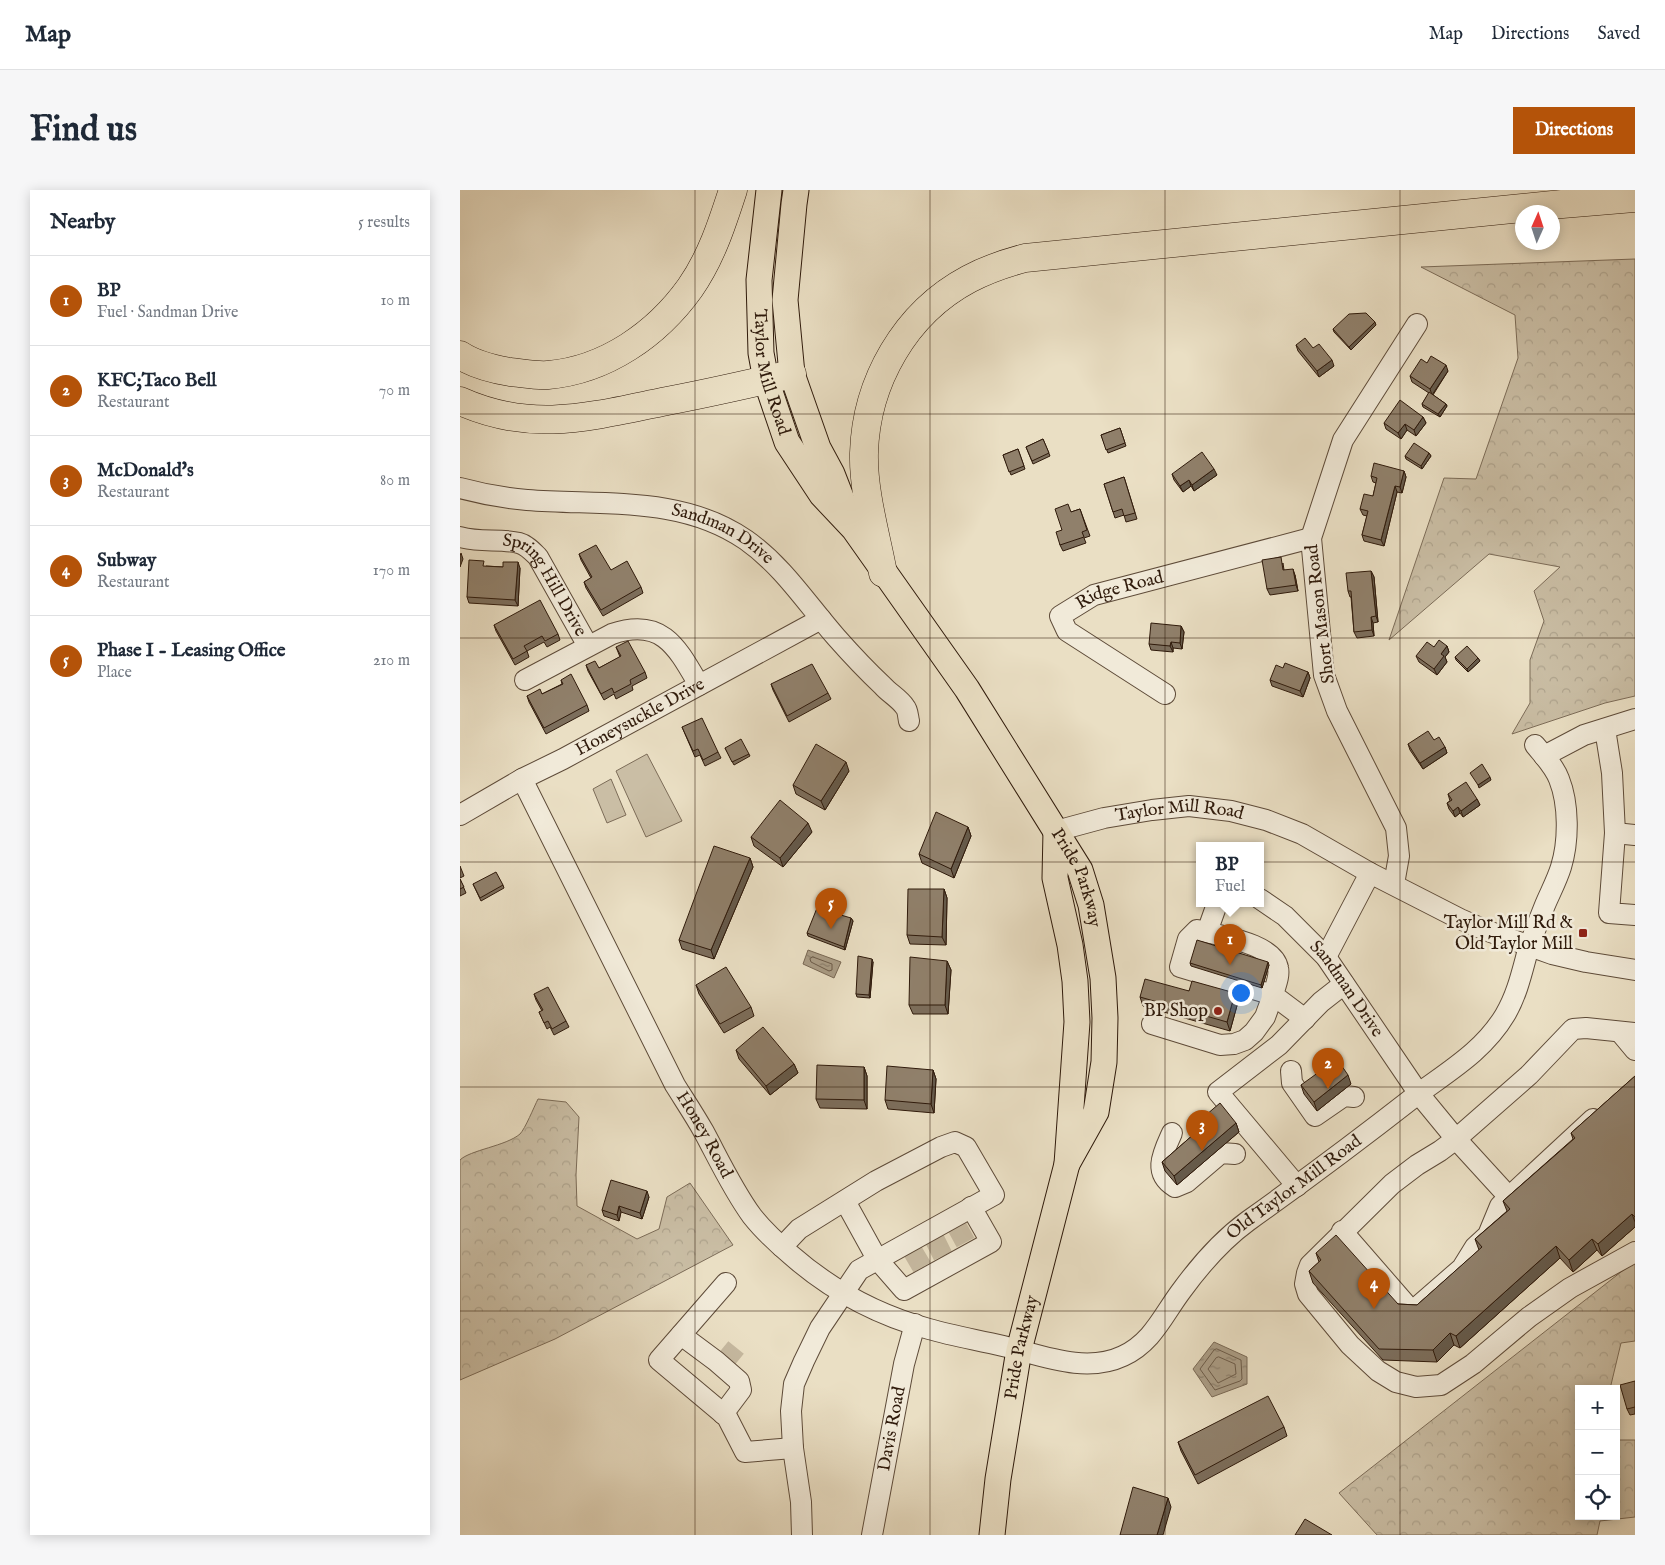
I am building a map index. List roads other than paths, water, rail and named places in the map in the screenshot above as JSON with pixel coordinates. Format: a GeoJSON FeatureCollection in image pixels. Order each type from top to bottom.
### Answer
{"type":"FeatureCollection","features":[{"type":"Feature","properties":{"kind":"highway"},"geometry":{"type":"LineString","coordinates":[[460,355],[492,369],[548,375],[576,369],[617,354],[647,335],[663,320],[690,287],[715,243],[733,190]]}},
{"type":"Feature","properties":{"kind":"highway"},"geometry":{"type":"LineString","coordinates":[[883,572],[868,499],[864,453],[872,397],[880,375],[891,355],[920,316],[942,297],[968,280],[1004,264],[1025,258],[1635,198]]}},
{"type":"Feature","properties":{"kind":"highway"},"geometry":{"type":"LineString","coordinates":[[460,401],[470,406],[518,418],[568,420],[779,377]]}},
{"type":"Feature","properties":{"kind":"main road","name":"Taylor Mill Road"},"geometry":{"type":"LineString","coordinates":[[769,190],[759,280],[761,353],[779,377]]}},
{"type":"Feature","properties":{"kind":"main road","name":"Taylor Mill Road"},"geometry":{"type":"LineString","coordinates":[[796,190],[779,377],[787,442],[822,495],[854,529],[967,689],[1056,831]]}},
{"type":"Feature","properties":{"kind":"main road","name":"Pride Parkway"},"geometry":{"type":"LineString","coordinates":[[992,1535],[998,1479],[1019,1350],[1067,1164],[1077,1022],[1075,981],[1070,945],[1054,878],[1056,831]]}},
{"type":"Feature","properties":{"kind":"street","name":"Short Mason Road"},"geometry":{"type":"LineString","coordinates":[[1394,884],[1399,856],[1396,828],[1337,711],[1324,675],[1311,538],[1343,440],[1417,324]]}},
{"type":"Feature","properties":{"kind":"street","name":"Sandman Drive"},"geometry":{"type":"LineString","coordinates":[[460,488],[489,495],[527,500],[653,506],[688,513],[729,529],[765,555],[789,580],[821,619],[877,680],[906,707],[910,721]]}},
{"type":"Feature","properties":{"kind":"street","name":"Spring Hill Drive"},"geometry":{"type":"LineString","coordinates":[[460,537],[476,542],[520,543],[528,548],[538,557],[588,646]]}},
{"type":"Feature","properties":{"kind":"street","name":"Ridge Road"},"geometry":{"type":"LineString","coordinates":[[1165,694],[1067,631],[1060,616],[1094,595],[1311,538]]}},
{"type":"Feature","properties":{"kind":"street","name":"Honeysuckle Drive"},"geometry":{"type":"LineString","coordinates":[[460,815],[522,779],[563,759],[821,619]]}},
{"type":"Feature","properties":{"kind":"street","name":"Spring Hill Drive"},"geometry":{"type":"LineString","coordinates":[[525,680],[612,634],[636,628],[656,633],[672,642],[680,651],[699,685]]}},
{"type":"Feature","properties":{"kind":"street"},"geometry":{"type":"LineString","coordinates":[[1635,719],[1605,729],[1612,773],[1615,833],[1609,913],[1635,915]]}},
{"type":"Feature","properties":{"kind":"street","name":"Old Taylor Mill Road"},"geometry":{"type":"LineString","coordinates":[[1019,1350],[1072,1362],[1091,1364],[1107,1363],[1127,1354],[1144,1343],[1156,1330],[1179,1294],[1217,1247],[1243,1224],[1297,1186],[1477,1050],[1493,1033],[1506,1014],[1517,990],[1530,945],[1561,867],[1565,845],[1564,800],[1559,780],[1540,750],[1605,729]]}},
{"type":"Feature","properties":{"kind":"street","name":"Honey Road"},"geometry":{"type":"LineString","coordinates":[[522,779],[676,1085],[703,1130],[728,1178],[753,1217],[782,1247],[802,1264],[842,1293],[868,1307],[915,1324],[1019,1350]]}},
{"type":"Feature","properties":{"kind":"street","name":"Taylor Mill Road"},"geometry":{"type":"LineString","coordinates":[[1056,831],[1104,818],[1152,810],[1189,806],[1231,811],[1266,820],[1302,834],[1370,873],[1460,920],[1552,954],[1635,970]]}},
{"type":"Feature","properties":{"kind":"street"},"geometry":{"type":"LineString","coordinates":[[1615,833],[1635,835]]}},
{"type":"Feature","properties":{"kind":"street"},"geometry":{"type":"LineString","coordinates":[[1326,957],[1370,873]]}},
{"type":"Feature","properties":{"kind":"street","name":"Sandman Drive"},"geometry":{"type":"LineString","coordinates":[[1264,902],[1285,916],[1326,957],[1419,1094],[1456,1139],[1509,1197]]}},
{"type":"Feature","properties":{"kind":"street"},"geometry":{"type":"LineString","coordinates":[[1207,932],[1216,907]]}},
{"type":"Feature","properties":{"kind":"street"},"geometry":{"type":"LineString","coordinates":[[1152,1024],[1220,1045],[1234,1044],[1245,1040],[1254,1032],[1265,1017],[1273,995],[1278,969],[1275,960],[1255,946],[1197,930],[1188,939],[1180,967],[1273,995],[1304,1019]]}},
{"type":"Feature","properties":{"kind":"street"},"geometry":{"type":"LineString","coordinates":[[1297,1186],[1218,1092],[1279,1045],[1321,1002],[1344,984]]}},
{"type":"Feature","properties":{"kind":"street"},"geometry":{"type":"LineString","coordinates":[[1635,1050],[1628,1032],[1586,1028],[1573,1029],[1529,1075],[1456,1139],[1416,1165],[1392,1184],[1310,1265],[1306,1273],[1305,1284],[1308,1294],[1350,1345],[1378,1371],[1396,1382],[1416,1387],[1441,1385],[1473,1364],[1528,1317],[1570,1288],[1635,1252]]}},
{"type":"Feature","properties":{"kind":"street"},"geometry":{"type":"LineString","coordinates":[[1291,1071],[1292,1083],[1315,1116],[1344,1096],[1354,1097]]}},
{"type":"Feature","properties":{"kind":"street"},"geometry":{"type":"LineString","coordinates":[[1342,1232],[1408,1308],[1416,1308],[1462,1268],[1475,1247],[1488,1235],[1500,1206],[1606,1107]]}},
{"type":"Feature","properties":{"kind":"street"},"geometry":{"type":"LineString","coordinates":[[1172,1133],[1165,1148],[1160,1168],[1161,1174],[1175,1187],[1187,1182],[1221,1153],[1235,1154]]}},
{"type":"Feature","properties":{"kind":"street"},"geometry":{"type":"LineString","coordinates":[[782,1247],[800,1229],[844,1201],[884,1177],[941,1147],[955,1142],[966,1148],[994,1194],[971,1207],[954,1222],[910,1246],[877,1259],[859,1270],[820,1328],[794,1384],[791,1411],[792,1448],[801,1502],[802,1535]]}},
{"type":"Feature","properties":{"kind":"street"},"geometry":{"type":"LineString","coordinates":[[844,1201],[877,1259],[904,1290],[947,1263],[991,1242],[971,1207]]}},
{"type":"Feature","properties":{"kind":"street"},"geometry":{"type":"LineString","coordinates":[[726,1283],[659,1360],[727,1417],[745,1452],[792,1448]]}},
{"type":"Feature","properties":{"kind":"street","name":"Davis Road"},"geometry":{"type":"LineString","coordinates":[[872,1535],[904,1364],[915,1324]]}},
{"type":"Feature","properties":{"kind":"street"},"geometry":{"type":"LineString","coordinates":[[681,1335],[698,1348],[739,1372],[741,1390],[723,1414]]}},
{"type":"Feature","properties":{"kind":"street"},"geometry":{"type":"LineString","coordinates":[[698,1348],[722,1349]]}},
{"type":"Feature","properties":{"kind":"water"},"geometry":{"type":"Polygon","coordinates":[[[808,950],[841,962],[834,978],[803,964],[808,950]]]}},
{"type":"Feature","properties":{"kind":"water"},"geometry":{"type":"Polygon","coordinates":[[[1214,1342],[1247,1357],[1247,1384],[1212,1397],[1193,1369],[1214,1342]]]}},
{"type":"Feature","properties":{"kind":"tunnel"},"geometry":{"type":"LineString","coordinates":[[956,1225],[969,1249]]}},
{"type":"Feature","properties":{"kind":"tunnel"},"geometry":{"type":"LineString","coordinates":[[934,1238],[945,1260]]}},
{"type":"Feature","properties":{"kind":"tunnel"},"geometry":{"type":"LineString","coordinates":[[912,1250],[925,1272]]}},
{"type":"Feature","properties":{"kind":"tunnel"},"geometry":{"type":"LineString","coordinates":[[722,1349],[738,1362]]}},
{"type":"Feature","properties":{"kind":"place","name":"Phase I - Leasing Office"},"geometry":{"type":"Point","coordinates":[831,929]}},
{"type":"Feature","properties":{"kind":"place","name":"Taylor Mill Rd & Old Taylor Mill"},"geometry":{"type":"Point","coordinates":[1583,933]}},
{"type":"Feature","properties":{"kind":"place","name":"BP"},"geometry":{"type":"Point","coordinates":[1230,965]}},
{"type":"Feature","properties":{"kind":"place","name":"BP Shop"},"geometry":{"type":"Point","coordinates":[1218,1011]}},
{"type":"Feature","properties":{"kind":"place","name":"KFC;Taco Bell"},"geometry":{"type":"Point","coordinates":[1328,1089]}},
{"type":"Feature","properties":{"kind":"place","name":"McDonald's"},"geometry":{"type":"Point","coordinates":[1202,1151]}},
{"type":"Feature","properties":{"kind":"place","name":"Subway"},"geometry":{"type":"Point","coordinates":[1374,1309]}}]}
